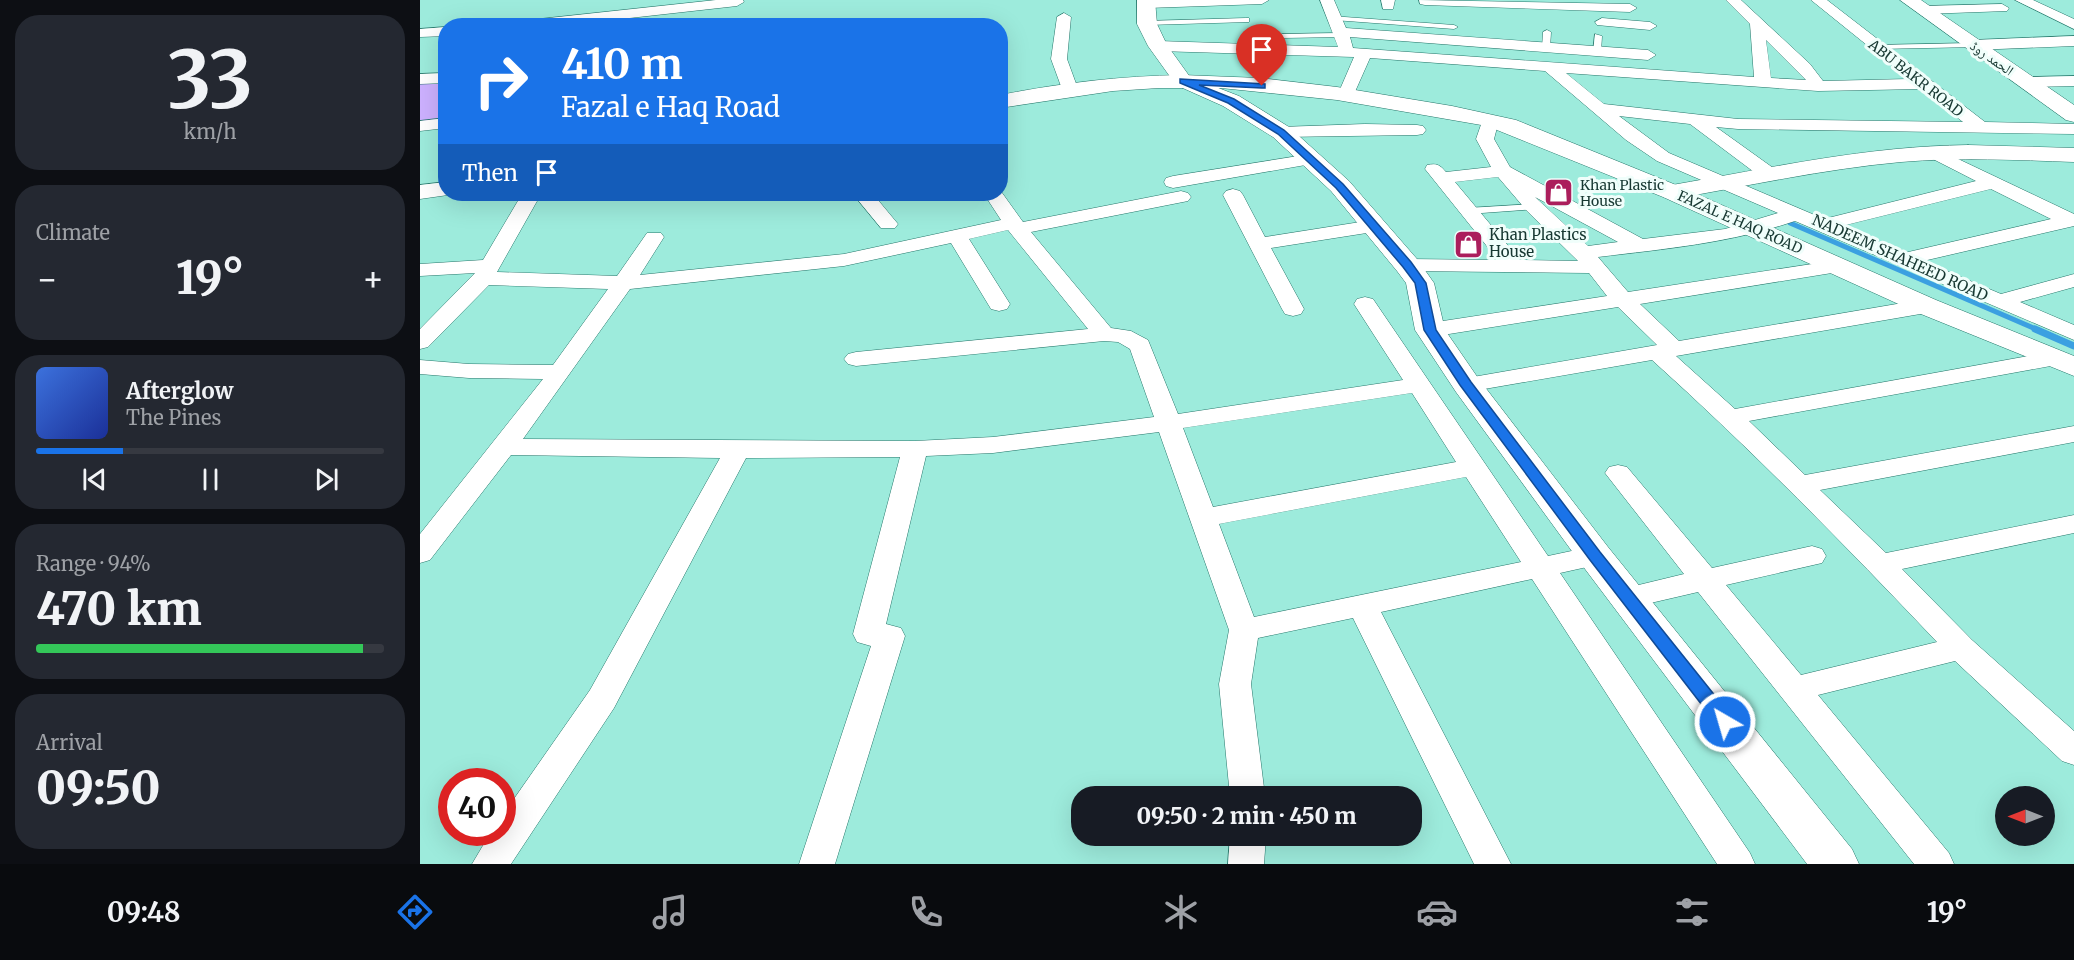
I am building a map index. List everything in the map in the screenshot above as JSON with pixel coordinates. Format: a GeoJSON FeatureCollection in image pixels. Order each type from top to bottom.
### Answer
{"type":"FeatureCollection","features":[{"type":"Feature","properties":{"kind":"street"},"geometry":{"type":"LineString","coordinates":[[597,16],[602,0]]}},
{"type":"Feature","properties":{"kind":"street"},"geometry":{"type":"LineString","coordinates":[[1183,81],[1158,46],[1147,9],[1262,0]]}},
{"type":"Feature","properties":{"kind":"street"},"geometry":{"type":"LineString","coordinates":[[1327,0],[1337,28],[1356,52]]}},
{"type":"Feature","properties":{"kind":"street"},"geometry":{"type":"LineString","coordinates":[[1733,0],[1804,66],[1818,86]]}},
{"type":"Feature","properties":{"kind":"street","name":"ABU BAKR ROAD"},"geometry":{"type":"LineString","coordinates":[[1818,0],[2015,154]]}},
{"type":"Feature","properties":{"kind":"street"},"geometry":{"type":"LineString","coordinates":[[2022,0],[2074,25]]}},
{"type":"Feature","properties":{"kind":"street"},"geometry":{"type":"LineString","coordinates":[[1425,1],[1515,7],[1647,11],[1647,74]]}},
{"type":"Feature","properties":{"kind":"street"},"geometry":{"type":"LineString","coordinates":[[580,18],[652,11],[700,3],[737,2]]}},
{"type":"Feature","properties":{"kind":"street"},"geometry":{"type":"LineString","coordinates":[[1917,5],[2002,8]]}},
{"type":"Feature","properties":{"kind":"street","name":"الحمد روڈ"},"geometry":{"type":"LineString","coordinates":[[1917,5],[2074,115]]}},
{"type":"Feature","properties":{"kind":"street"},"geometry":{"type":"LineString","coordinates":[[1515,7],[1629,8]]}},
{"type":"Feature","properties":{"kind":"street"},"geometry":{"type":"LineString","coordinates":[[648,18],[652,11]]}},
{"type":"Feature","properties":{"kind":"street"},"geometry":{"type":"LineString","coordinates":[[1064,17],[1059,59],[1070,89]]}},
{"type":"Feature","properties":{"kind":"street"},"geometry":{"type":"LineString","coordinates":[[1757,22],[1763,82]]}},
{"type":"Feature","properties":{"kind":"street"},"geometry":{"type":"LineString","coordinates":[[1337,28],[1648,55]]}},
{"type":"Feature","properties":{"kind":"street"},"geometry":{"type":"LineString","coordinates":[[420,33],[438,32]]}},
{"type":"Feature","properties":{"kind":"street"},"geometry":{"type":"LineString","coordinates":[[1974,45],[2074,41]]}},
{"type":"Feature","properties":{"kind":"street"},"geometry":{"type":"LineString","coordinates":[[1158,46],[1356,52],[1547,48],[1647,74],[1818,86],[1924,84]]}},
{"type":"Feature","properties":{"kind":"street","name":"NADEEM SHAHEED ROAD"},"geometry":{"type":"LineString","coordinates":[[1547,48],[1601,109],[1632,136],[1663,157],[2074,333]]}},
{"type":"Feature","properties":{"kind":"street"},"geometry":{"type":"LineString","coordinates":[[1346,94],[1356,52]]}},
{"type":"Feature","properties":{"kind":"street"},"geometry":{"type":"LineString","coordinates":[[420,80],[438,79]]}},
{"type":"Feature","properties":{"kind":"street"},"geometry":{"type":"LineString","coordinates":[[1008,101],[1070,89],[1183,81],[1231,101],[1281,132],[1311,159],[1340,186],[1407,265],[1420,283],[1430,330],[1467,385],[1595,556],[1835,864]]}},
{"type":"Feature","properties":{"kind":"street","name":"FAZAL E HAQ ROAD"},"geometry":{"type":"LineString","coordinates":[[1183,81],[1346,94],[1490,120],[1672,192],[1926,306],[2065,363]]}},
{"type":"Feature","properties":{"kind":"street"},"geometry":{"type":"LineString","coordinates":[[2026,82],[2074,81]]}},
{"type":"Feature","properties":{"kind":"street"},"geometry":{"type":"LineString","coordinates":[[1786,84],[1818,125]]}},
{"type":"Feature","properties":{"kind":"street"},"geometry":{"type":"LineString","coordinates":[[1601,109],[1738,124],[2074,129]]}},
{"type":"Feature","properties":{"kind":"street"},"geometry":{"type":"LineString","coordinates":[[1695,119],[1769,174]]}},
{"type":"Feature","properties":{"kind":"street"},"geometry":{"type":"LineString","coordinates":[[1490,120],[1485,139],[1503,171],[1534,207],[1587,260],[1666,351],[1961,648],[2069,742]]}},
{"type":"Feature","properties":{"kind":"street"},"geometry":{"type":"LineString","coordinates":[[420,126],[438,124]]}},
{"type":"Feature","properties":{"kind":"street"},"geometry":{"type":"LineString","coordinates":[[1281,132],[1417,130]]}},
{"type":"Feature","properties":{"kind":"street"},"geometry":{"type":"LineString","coordinates":[[1672,192],[1769,174],[1886,157],[1935,153],[2074,155]]}},
{"type":"Feature","properties":{"kind":"street"},"geometry":{"type":"LineString","coordinates":[[1935,153],[2072,221]]}},
{"type":"Feature","properties":{"kind":"street"},"geometry":{"type":"LineString","coordinates":[[420,270],[487,272],[624,283],[844,260],[1016,226],[1311,159]]}},
{"type":"Feature","properties":{"kind":"street"},"geometry":{"type":"LineString","coordinates":[[1514,266],[1438,173],[1503,171],[1638,244]]}},
{"type":"Feature","properties":{"kind":"street"},"geometry":{"type":"LineString","coordinates":[[1824,225],[1993,183]]}},
{"type":"Feature","properties":{"kind":"street"},"geometry":{"type":"LineString","coordinates":[[420,192],[438,190]]}},
{"type":"Feature","properties":{"kind":"street"},"geometry":{"type":"LineString","coordinates":[[1233,195],[1293,309]]}},
{"type":"Feature","properties":{"kind":"street"},"geometry":{"type":"LineString","coordinates":[[420,342],[487,272],[527,201]]}},
{"type":"Feature","properties":{"kind":"street"},"geometry":{"type":"LineString","coordinates":[[869,201],[888,224]]}},
{"type":"Feature","properties":{"kind":"street"},"geometry":{"type":"LineString","coordinates":[[999,201],[1016,226],[1104,334]]}},
{"type":"Feature","properties":{"kind":"street"},"geometry":{"type":"LineString","coordinates":[[1407,265],[1514,266],[1587,260],[1638,244],[1725,235],[1752,229],[1797,213]]}},
{"type":"Feature","properties":{"kind":"street"},"geometry":{"type":"LineString","coordinates":[[1902,259],[2072,221]]}},
{"type":"Feature","properties":{"kind":"street"},"geometry":{"type":"LineString","coordinates":[[1259,244],[1373,225]]}},
{"type":"Feature","properties":{"kind":"street"},"geometry":{"type":"LineString","coordinates":[[957,236],[999,304]]}},
{"type":"Feature","properties":{"kind":"street"},"geometry":{"type":"LineString","coordinates":[[420,553],[504,447],[624,283],[654,237]]}},
{"type":"Feature","properties":{"kind":"street"},"geometry":{"type":"LineString","coordinates":[[1430,330],[1838,266]]}},
{"type":"Feature","properties":{"kind":"street"},"geometry":{"type":"LineString","coordinates":[[1999,301],[2074,280]]}},
{"type":"Feature","properties":{"kind":"street"},"geometry":{"type":"LineString","coordinates":[[1365,304],[1737,864]]}},
{"type":"Feature","properties":{"kind":"street"},"geometry":{"type":"LineString","coordinates":[[1467,385],[1926,306]]}},
{"type":"Feature","properties":{"kind":"street"},"geometry":{"type":"LineString","coordinates":[[856,359],[1104,334],[1123,336],[1140,345],[1244,630],[1235,684],[1246,786]]}},
{"type":"Feature","properties":{"kind":"street"},"geometry":{"type":"LineString","coordinates":[[1730,417],[2065,363]]}},
{"type":"Feature","properties":{"kind":"street"},"geometry":{"type":"LineString","coordinates":[[420,367],[469,371],[559,372]]}},
{"type":"Feature","properties":{"kind":"street"},"geometry":{"type":"LineString","coordinates":[[504,447],[737,450],[915,449],[993,445],[1168,423],[1418,385]]}},
{"type":"Feature","properties":{"kind":"street"},"geometry":{"type":"LineString","coordinates":[[1799,485],[2074,434]]}},
{"type":"Feature","properties":{"kind":"street"},"geometry":{"type":"LineString","coordinates":[[817,864],[890,636],[868,634],[915,449]]}},
{"type":"Feature","properties":{"kind":"street"},"geometry":{"type":"LineString","coordinates":[[490,864],[602,699],[737,450]]}},
{"type":"Feature","properties":{"kind":"street"},"geometry":{"type":"LineString","coordinates":[[1203,518],[1473,467]]}},
{"type":"Feature","properties":{"kind":"street"},"geometry":{"type":"LineString","coordinates":[[1618,473],[1936,864]]}},
{"type":"Feature","properties":{"kind":"street"},"geometry":{"type":"LineString","coordinates":[[1880,564],[2074,524]]}},
{"type":"Feature","properties":{"kind":"street"},"geometry":{"type":"LineString","coordinates":[[1244,630],[1595,556]]}},
{"type":"Feature","properties":{"kind":"street"},"geometry":{"type":"LineString","coordinates":[[1629,597],[1812,556]]}},
{"type":"Feature","properties":{"kind":"street"},"geometry":{"type":"LineString","coordinates":[[1362,606],[1493,864]]}},
{"type":"Feature","properties":{"kind":"street"},"geometry":{"type":"LineString","coordinates":[[1794,689],[1961,648]]}},
{"type":"Feature","properties":{"kind":"street"},"geometry":{"type":"LineString","coordinates":[[1246,864],[1247,846]]}},
{"type":"Feature","properties":{"kind":"lane"},"geometry":{"type":"LineString","coordinates":[[1147,9],[1246,20]]}},
{"type":"Feature","properties":{"kind":"lane"},"geometry":{"type":"LineString","coordinates":[[1282,36],[1337,28],[1454,27]]}},
{"type":"Feature","properties":{"kind":"lane"},"geometry":{"type":"LineString","coordinates":[[1597,52],[1598,36]]}},
{"type":"Feature","properties":{"kind":"lane"},"geometry":{"type":"LineString","coordinates":[[1876,47],[1974,45]]}},
{"type":"Feature","properties":{"kind":"lane"},"geometry":{"type":"LineString","coordinates":[[1468,211],[1534,207]]}},
{"type":"Feature","properties":{"kind":"shaded area"},"geometry":{"type":"Polygon","coordinates":[[[438,80],[438,122],[420,123],[420,81],[438,80]]]}},
{"type":"Feature","properties":{"kind":"waterway"},"geometry":{"type":"LineString","coordinates":[[1790,223],[2038,330]]}},
{"type":"Feature","properties":{"kind":"waterway"},"geometry":{"type":"LineString","coordinates":[[2035,329],[2074,346]]}},
{"type":"Feature","properties":{"kind":"place","name":"Khan Plastic House"},"geometry":{"type":"Point","coordinates":[1559,193]}},
{"type":"Feature","properties":{"kind":"place","name":"Khan Plastics House"},"geometry":{"type":"Point","coordinates":[1468,244]}},
{"type":"Feature","properties":{"kind":"route"},"geometry":{"type":"LineString","coordinates":[[1262,86],[1183,81],[1231,101],[1259,116],[1281,132],[1340,186],[1407,265],[1420,283],[1430,330],[1467,385],[1595,556],[1725,722]]}}]}
